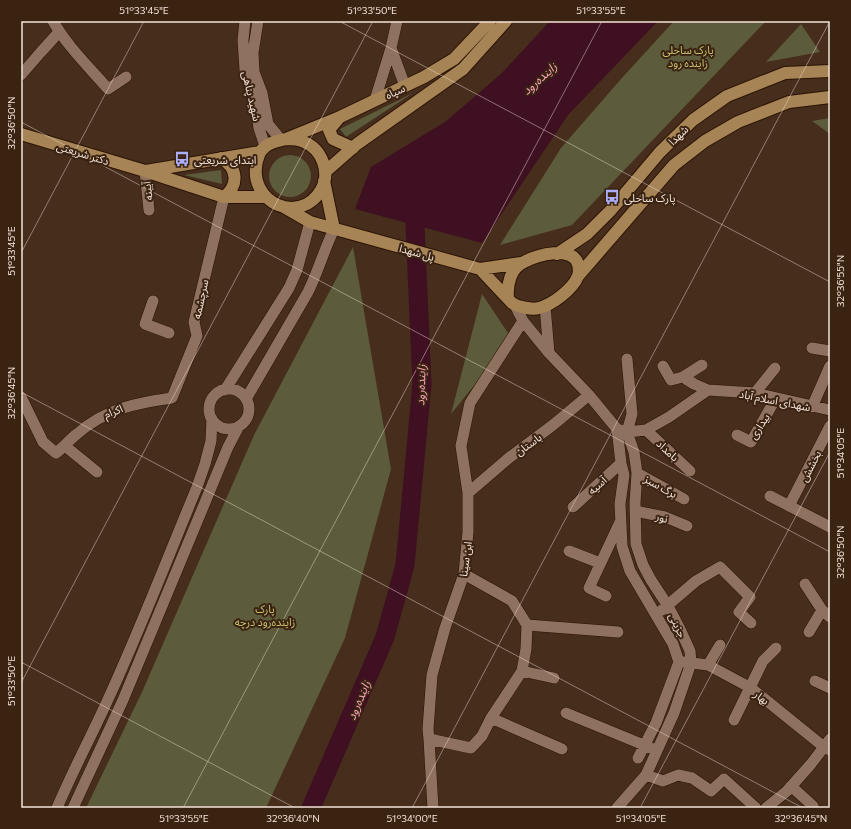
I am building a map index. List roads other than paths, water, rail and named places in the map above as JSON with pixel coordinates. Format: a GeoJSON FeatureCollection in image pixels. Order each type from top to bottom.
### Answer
{"type":"FeatureCollection","features":[{"type":"Feature","properties":{"kind":"main road","name":"سپاه"},"geometry":{"type":"LineString","coordinates":[[284,139],[340,117],[424,77],[454,59],[490,21]]}},
{"type":"Feature","properties":{"kind":"main road","name":"سپاه"},"geometry":{"type":"LineString","coordinates":[[325,176],[353,148],[463,68],[506,21]]}},
{"type":"Feature","properties":{"kind":"main road","name":"شهدا"},"geometry":{"type":"LineString","coordinates":[[557,254],[587,234],[611,210],[660,152],[693,120],[727,96],[785,74],[830,71]]}},
{"type":"Feature","properties":{"kind":"main road","name":"شهدا"},"geometry":{"type":"LineString","coordinates":[[578,276],[674,165],[705,140],[738,122],[789,102],[830,97]]}},
{"type":"Feature","properties":{"kind":"main road"},"geometry":{"type":"LineString","coordinates":[[340,117],[329,130],[333,139],[353,148]]}},
{"type":"Feature","properties":{"kind":"main road","name":"دکتر شریعتی"},"geometry":{"type":"LineString","coordinates":[[21,134],[145,171],[224,197],[265,197]]}},
{"type":"Feature","properties":{"kind":"main road"},"geometry":{"type":"LineString","coordinates":[[325,176],[321,189],[316,196],[310,202],[293,208],[274,204],[265,197],[258,187],[256,176],[262,149],[284,139],[296,139],[313,147],[324,163],[334,229]]}},
{"type":"Feature","properties":{"kind":"main road","name":"دکتر شریعتی"},"geometry":{"type":"LineString","coordinates":[[145,171],[221,158],[262,149]]}},
{"type":"Feature","properties":{"kind":"main road"},"geometry":{"type":"LineString","coordinates":[[221,158],[232,167],[234,173],[233,187],[224,197]]}},
{"type":"Feature","properties":{"kind":"main road","name":"پل شهدا"},"geometry":{"type":"LineString","coordinates":[[284,207],[310,222],[480,269]]}},
{"type":"Feature","properties":{"kind":"main road"},"geometry":{"type":"LineString","coordinates":[[565,253],[571,255],[577,260],[579,268],[578,276],[564,294],[545,306],[537,309],[512,302],[480,269],[521,263],[531,258],[565,253]]}},
{"type":"Feature","properties":{"kind":"main road"},"geometry":{"type":"LineString","coordinates":[[512,302],[507,290],[509,280],[514,270],[521,263]]}},
{"type":"Feature","properties":{"kind":"street"},"geometry":{"type":"LineString","coordinates":[[53,21],[59,32],[108,89],[126,76]]}},
{"type":"Feature","properties":{"kind":"street"},"geometry":{"type":"LineString","coordinates":[[376,100],[397,21]]}},
{"type":"Feature","properties":{"kind":"street"},"geometry":{"type":"LineString","coordinates":[[245,22],[258,22],[253,53],[254,72],[262,93],[268,124],[284,139]]}},
{"type":"Feature","properties":{"kind":"street","name":"شهید پناهی"},"geometry":{"type":"LineString","coordinates":[[245,22],[243,40],[245,70],[256,107],[262,149]]}},
{"type":"Feature","properties":{"kind":"street"},"geometry":{"type":"LineString","coordinates":[[21,75],[59,32]]}},
{"type":"Feature","properties":{"kind":"street"},"geometry":{"type":"LineString","coordinates":[[391,48],[405,86]]}},
{"type":"Feature","properties":{"kind":"street"},"geometry":{"type":"LineString","coordinates":[[259,128],[265,130],[270,126]]}},
{"type":"Feature","properties":{"kind":"street","name":"آیینه"},"geometry":{"type":"LineString","coordinates":[[145,171],[149,210]]}},
{"type":"Feature","properties":{"kind":"street","name":"سرچشمه"},"geometry":{"type":"LineString","coordinates":[[172,398],[197,336],[194,322],[224,197]]}},
{"type":"Feature","properties":{"kind":"street"},"geometry":{"type":"LineString","coordinates":[[225,390],[289,288],[298,270],[310,222]]}},
{"type":"Feature","properties":{"kind":"street"},"geometry":{"type":"LineString","coordinates":[[246,399],[308,292],[316,276],[334,229]]}},
{"type":"Feature","properties":{"kind":"street"},"geometry":{"type":"LineString","coordinates":[[153,301],[145,324],[169,333]]}},
{"type":"Feature","properties":{"kind":"street"},"geometry":{"type":"LineString","coordinates":[[512,302],[522,321],[549,353],[622,430],[646,430],[708,390]]}},
{"type":"Feature","properties":{"kind":"street"},"geometry":{"type":"LineString","coordinates":[[545,306],[549,353]]}},
{"type":"Feature","properties":{"kind":"street","name":"ابن سینا"},"geometry":{"type":"LineString","coordinates":[[433,808],[428,729],[432,674],[445,628],[464,574],[468,532],[468,493],[461,446],[470,403],[522,321]]}},
{"type":"Feature","properties":{"kind":"street"},"geometry":{"type":"LineString","coordinates":[[812,348],[830,351]]}},
{"type":"Feature","properties":{"kind":"street"},"geometry":{"type":"LineString","coordinates":[[627,359],[632,414],[622,430],[621,463],[624,475],[620,504],[622,546],[630,571],[672,644],[679,662],[656,723],[638,758]]}},
{"type":"Feature","properties":{"kind":"street"},"geometry":{"type":"LineString","coordinates":[[663,366],[671,380],[683,377],[702,365]]}},
{"type":"Feature","properties":{"kind":"street"},"geometry":{"type":"LineString","coordinates":[[755,394],[775,368]]}},
{"type":"Feature","properties":{"kind":"street"},"geometry":{"type":"LineString","coordinates":[[812,407],[829,370]]}},
{"type":"Feature","properties":{"kind":"street"},"geometry":{"type":"LineString","coordinates":[[683,377],[708,390]]}},
{"type":"Feature","properties":{"kind":"street"},"geometry":{"type":"LineString","coordinates":[[57,808],[122,669],[197,487],[211,441],[212,419],[209,407],[211,401],[214,396],[225,390],[237,391],[246,399],[248,411],[247,417],[239,426],[228,446],[123,700],[73,808]]}},
{"type":"Feature","properties":{"kind":"street","name":"شهدای اسلام آباد"},"geometry":{"type":"LineString","coordinates":[[708,390],[755,394],[830,410]]}},
{"type":"Feature","properties":{"kind":"street","name":"باستان"},"geometry":{"type":"LineString","coordinates":[[468,493],[510,457],[553,425],[588,395]]}},
{"type":"Feature","properties":{"kind":"street"},"geometry":{"type":"LineString","coordinates":[[21,397],[43,442],[56,453],[65,446],[97,472]]}},
{"type":"Feature","properties":{"kind":"street","name":"اکرام"},"geometry":{"type":"LineString","coordinates":[[65,446],[76,434],[99,417],[122,407],[172,398]]}},
{"type":"Feature","properties":{"kind":"street","name":"بیداری"},"geometry":{"type":"LineString","coordinates":[[737,435],[751,442],[776,398]]}},
{"type":"Feature","properties":{"kind":"street"},"geometry":{"type":"LineString","coordinates":[[212,419],[221,427],[233,429],[239,426]]}},
{"type":"Feature","properties":{"kind":"street","name":"بخشش"},"geometry":{"type":"LineString","coordinates":[[790,506],[830,426]]}},
{"type":"Feature","properties":{"kind":"street","name":"جزینی"},"geometry":{"type":"LineString","coordinates":[[617,808],[646,775],[674,712],[691,663],[690,651],[680,629],[643,565],[636,544],[635,511],[637,473],[634,452],[622,430]]}},
{"type":"Feature","properties":{"kind":"street","name":"بامداد"},"geometry":{"type":"LineString","coordinates":[[646,430],[690,471]]}},
{"type":"Feature","properties":{"kind":"street","name":"آسیه"},"geometry":{"type":"LineString","coordinates":[[573,507],[621,463]]}},
{"type":"Feature","properties":{"kind":"street","name":"برگ سبز"},"geometry":{"type":"LineString","coordinates":[[637,473],[684,499]]}},
{"type":"Feature","properties":{"kind":"street"},"geometry":{"type":"LineString","coordinates":[[770,496],[830,527]]}},
{"type":"Feature","properties":{"kind":"street","name":"نور"},"geometry":{"type":"LineString","coordinates":[[635,511],[665,517],[687,526]]}},
{"type":"Feature","properties":{"kind":"street"},"geometry":{"type":"LineString","coordinates":[[606,596],[589,588],[620,520]]}},
{"type":"Feature","properties":{"kind":"street"},"geometry":{"type":"LineString","coordinates":[[569,551],[600,563]]}},
{"type":"Feature","properties":{"kind":"street"},"geometry":{"type":"LineString","coordinates":[[630,571],[643,565]]}},
{"type":"Feature","properties":{"kind":"street"},"geometry":{"type":"LineString","coordinates":[[656,615],[696,581],[720,567],[750,597],[739,612],[751,623]]}},
{"type":"Feature","properties":{"kind":"street"},"geometry":{"type":"LineString","coordinates":[[429,739],[471,748],[482,736],[491,718],[522,671],[526,649],[527,625],[512,600],[464,574]]}},
{"type":"Feature","properties":{"kind":"street"},"geometry":{"type":"LineString","coordinates":[[805,584],[826,613],[809,632]]}},
{"type":"Feature","properties":{"kind":"street"},"geometry":{"type":"LineString","coordinates":[[527,625],[618,632]]}},
{"type":"Feature","properties":{"kind":"street"},"geometry":{"type":"LineString","coordinates":[[708,666],[720,645]]}},
{"type":"Feature","properties":{"kind":"street"},"geometry":{"type":"LineString","coordinates":[[734,720],[763,661],[776,648]]}},
{"type":"Feature","properties":{"kind":"street","name":"بهار"},"geometry":{"type":"LineString","coordinates":[[679,662],[708,666],[750,688],[828,745]]}},
{"type":"Feature","properties":{"kind":"street"},"geometry":{"type":"LineString","coordinates":[[522,671],[554,678]]}},
{"type":"Feature","properties":{"kind":"street"},"geometry":{"type":"LineString","coordinates":[[815,681],[830,688]]}},
{"type":"Feature","properties":{"kind":"street"},"geometry":{"type":"LineString","coordinates":[[566,713],[657,751]]}},
{"type":"Feature","properties":{"kind":"street"},"geometry":{"type":"LineString","coordinates":[[491,718],[562,749]]}},
{"type":"Feature","properties":{"kind":"street"},"geometry":{"type":"LineString","coordinates":[[766,808],[791,786],[828,745]]}},
{"type":"Feature","properties":{"kind":"street"},"geometry":{"type":"LineString","coordinates":[[646,775],[662,781],[678,775],[692,778],[711,791],[724,779],[756,808]]}},
{"type":"Feature","properties":{"kind":"street"},"geometry":{"type":"LineString","coordinates":[[791,786],[813,806]]}},
{"type":"Feature","properties":{"kind":"water"},"geometry":{"type":"Polygon","coordinates":[[[550,21],[658,21],[568,115],[482,243],[355,209],[371,167],[445,122],[501,74],[550,21]]]}},
{"type":"Feature","properties":{"kind":"waterway","name":"زاینده‌رود"},"geometry":{"type":"LineString","coordinates":[[311,808],[385,637],[405,565],[422,384],[414,203],[416,201]]}},
{"type":"Feature","properties":{"kind":"place","name":"ابتدای شریعتی"},"geometry":{"type":"Point","coordinates":[182,159]}},
{"type":"Feature","properties":{"kind":"place","name":"پارک ساحلی"},"geometry":{"type":"Point","coordinates":[612,197]}},
{"type":"Feature","properties":{"kind":"park label","name":"پارک ساحلی زاینده رود"},"geometry":{"type":"Point","coordinates":[688,55]}},
{"type":"Feature","properties":{"kind":"park label","name":"پارک زاینده‌رود درچه"},"geometry":{"type":"Point","coordinates":[265,614]}}]}
